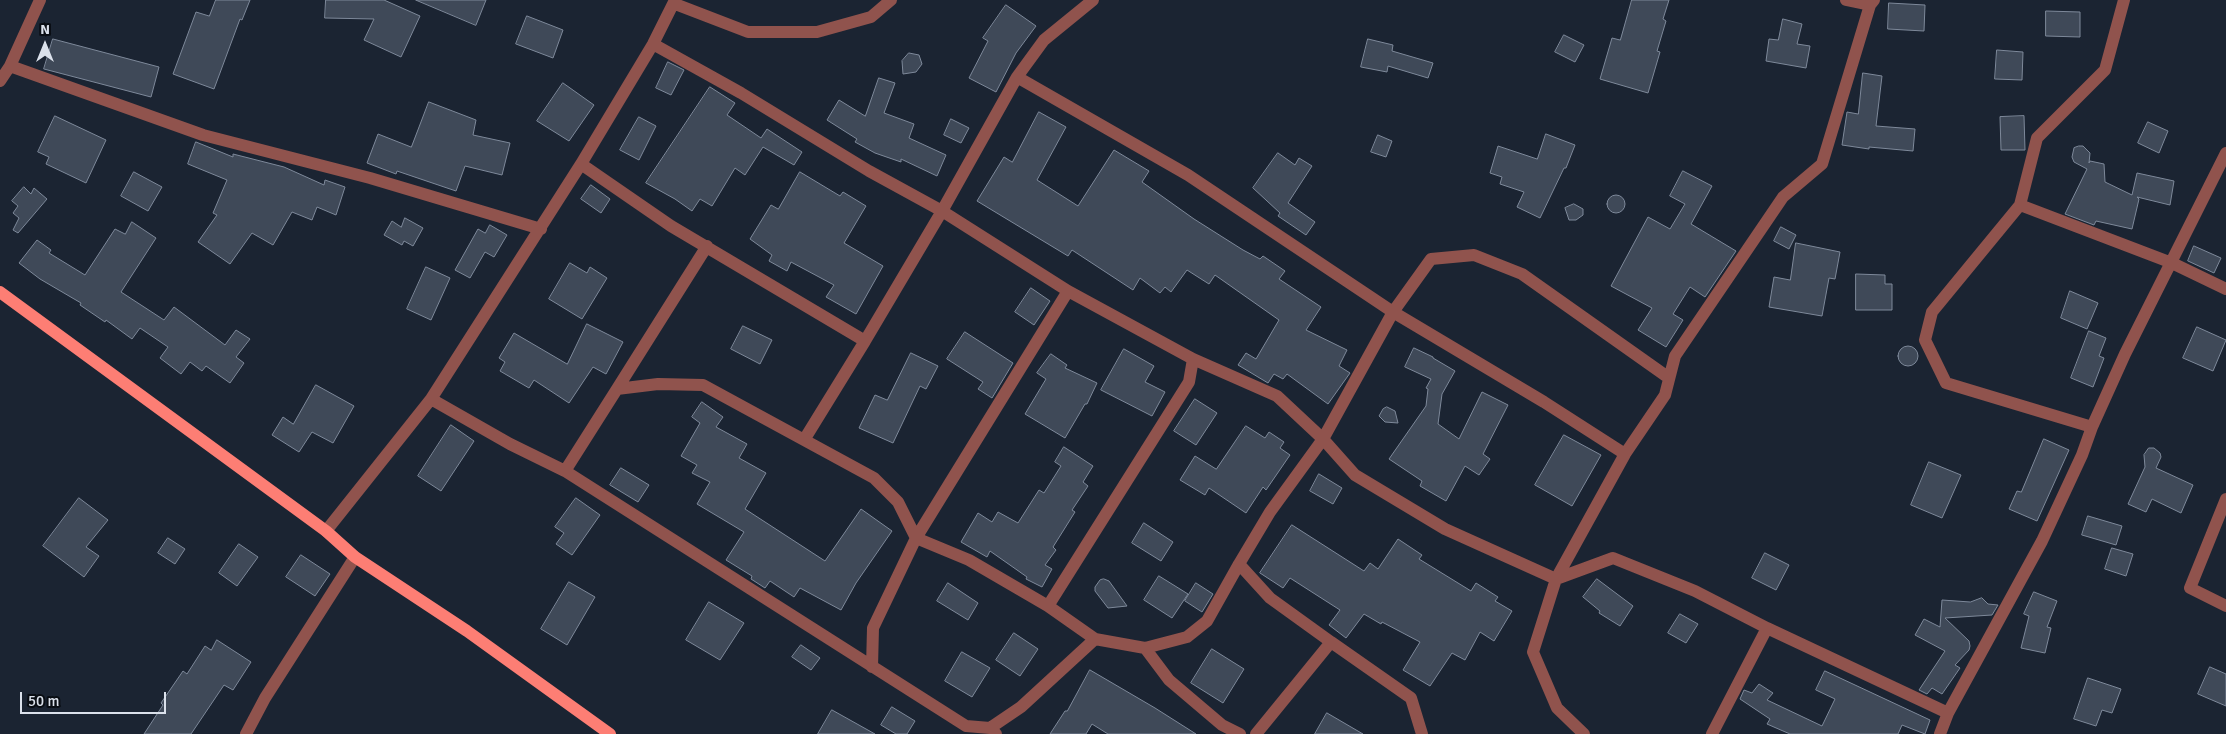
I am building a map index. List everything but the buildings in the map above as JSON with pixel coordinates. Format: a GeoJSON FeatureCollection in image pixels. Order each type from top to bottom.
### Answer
{"type":"FeatureCollection","features":[{"type":"Feature","properties":{"kind":"main road"},"geometry":{"type":"LineString","coordinates":[[0,292],[326,531],[355,557],[467,631],[610,734]]}},
{"type":"Feature","properties":{"kind":"street"},"geometry":{"type":"LineString","coordinates":[[0,80],[10,66],[40,0]]}},
{"type":"Feature","properties":{"kind":"street"},"geometry":{"type":"LineString","coordinates":[[326,531],[431,399],[581,164],[654,44],[675,2],[748,32],[817,32],[871,17],[891,0]]}},
{"type":"Feature","properties":{"kind":"street"},"geometry":{"type":"LineString","coordinates":[[804,440],[942,211],[1017,77],[1044,40],[1092,0]]}},
{"type":"Feature","properties":{"kind":"street"},"geometry":{"type":"LineString","coordinates":[[1584,734],[1557,708],[1533,652],[1556,579],[1625,454],[1665,395],[1675,356],[1783,197],[1822,164],[1872,2],[1846,0]]}},
{"type":"Feature","properties":{"kind":"street"},"geometry":{"type":"LineString","coordinates":[[2092,428],[1946,383],[1925,340],[1932,312],[2020,205],[2037,138],[2105,70],[2124,0]]}},
{"type":"Feature","properties":{"kind":"street"},"geometry":{"type":"LineString","coordinates":[[654,44],[741,93],[869,171],[942,211],[1068,291],[1193,359],[1277,396],[1323,439],[1355,475],[1445,529],[1556,579],[1613,558],[1695,591],[1767,628],[1948,713]]}},
{"type":"Feature","properties":{"kind":"street"},"geometry":{"type":"LineString","coordinates":[[10,66],[203,135],[370,178],[541,229]]}},
{"type":"Feature","properties":{"kind":"street"},"geometry":{"type":"LineString","coordinates":[[1017,77],[1188,175],[1393,312],[1544,402],[1625,454]]}},
{"type":"Feature","properties":{"kind":"street"},"geometry":{"type":"LineString","coordinates":[[1940,734],[1948,713],[2042,541],[2082,455],[2125,354],[2226,153]]}},
{"type":"Feature","properties":{"kind":"street"},"geometry":{"type":"LineString","coordinates":[[581,164],[671,226],[864,341]]}},
{"type":"Feature","properties":{"kind":"street"},"geometry":{"type":"LineString","coordinates":[[2020,205],[2172,263],[2226,289]]}},
{"type":"Feature","properties":{"kind":"street"},"geometry":{"type":"LineString","coordinates":[[565,471],[618,390],[707,246]]}},
{"type":"Feature","properties":{"kind":"street"},"geometry":{"type":"LineString","coordinates":[[618,390],[658,384],[703,385],[874,478],[898,502],[916,538],[969,560],[1048,606],[1095,639],[1145,648],[1186,637],[1207,620],[1270,512],[1323,439],[1393,312],[1431,258],[1474,255],[1522,274],[1669,378]]}},
{"type":"Feature","properties":{"kind":"street"},"geometry":{"type":"LineString","coordinates":[[872,667],[873,628],[916,538],[1068,291]]}},
{"type":"Feature","properties":{"kind":"street"},"geometry":{"type":"LineString","coordinates":[[1048,606],[1189,382],[1193,359]]}},
{"type":"Feature","properties":{"kind":"street"},"geometry":{"type":"LineString","coordinates":[[431,399],[510,444],[565,471],[966,726],[993,731],[1095,639]]}},
{"type":"Feature","properties":{"kind":"street"},"geometry":{"type":"LineString","coordinates":[[2226,499],[2190,588],[2226,606]]}},
{"type":"Feature","properties":{"kind":"street"},"geometry":{"type":"LineString","coordinates":[[246,734],[266,698],[355,557]]}},
{"type":"Feature","properties":{"kind":"street"},"geometry":{"type":"LineString","coordinates":[[1238,564],[1270,598],[1411,698],[1422,734]]}},
{"type":"Feature","properties":{"kind":"street"},"geometry":{"type":"LineString","coordinates":[[1712,734],[1767,628]]}},
{"type":"Feature","properties":{"kind":"street"},"geometry":{"type":"LineString","coordinates":[[1256,734],[1331,642]]}},
{"type":"Feature","properties":{"kind":"street"},"geometry":{"type":"LineString","coordinates":[[1145,648],[1169,680],[1222,725],[1240,734]]}}]}
